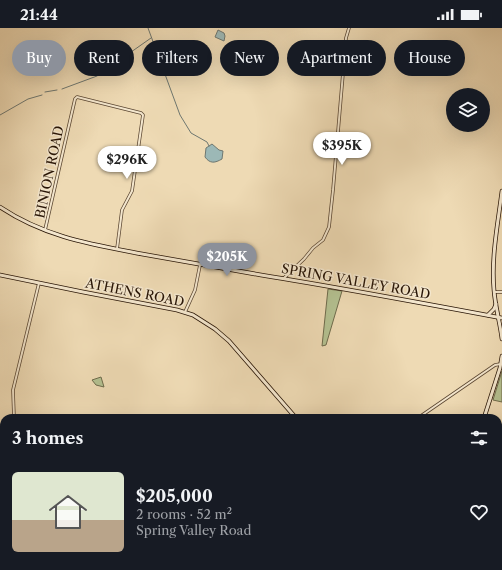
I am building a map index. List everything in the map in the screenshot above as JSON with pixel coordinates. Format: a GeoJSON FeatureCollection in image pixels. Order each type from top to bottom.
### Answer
{"type":"FeatureCollection","features":[{"type":"Feature","properties":{"kind":"street"},"geometry":{"type":"LineString","coordinates":[[283,279],[312,248],[324,240],[328,227],[333,190],[348,28]]}},
{"type":"Feature","properties":{"kind":"street","name":"BINION ROAD"},"geometry":{"type":"LineString","coordinates":[[45,231],[70,117],[74,101],[77,97],[141,113],[143,115],[132,191],[122,210],[117,249]]}},
{"type":"Feature","properties":{"kind":"street"},"geometry":{"type":"LineString","coordinates":[[502,191],[495,255],[494,292],[500,317],[502,339]]}},
{"type":"Feature","properties":{"kind":"street","name":"SPRING VALLEY ROAD"},"geometry":{"type":"LineString","coordinates":[[0,207],[15,218],[45,231],[75,241],[200,265],[500,317]]}},
{"type":"Feature","properties":{"kind":"street"},"geometry":{"type":"LineString","coordinates":[[185,312],[196,290],[200,265]]}},
{"type":"Feature","properties":{"kind":"street","name":"ATHENS ROAD"},"geometry":{"type":"LineString","coordinates":[[0,274],[185,312],[201,319],[222,335],[292,414]]}},
{"type":"Feature","properties":{"kind":"street"},"geometry":{"type":"LineString","coordinates":[[14,414],[14,390],[39,283]]}},
{"type":"Feature","properties":{"kind":"street"},"geometry":{"type":"LineString","coordinates":[[494,292],[502,292]]}},
{"type":"Feature","properties":{"kind":"street"},"geometry":{"type":"LineString","coordinates":[[488,315],[494,309],[496,302]]}},
{"type":"Feature","properties":{"kind":"street"},"geometry":{"type":"LineString","coordinates":[[485,414],[501,364],[502,356]]}},
{"type":"Feature","properties":{"kind":"street"},"geometry":{"type":"LineString","coordinates":[[424,414],[495,365],[501,364]]}},
{"type":"Feature","properties":{"kind":"green space"},"geometry":{"type":"Polygon","coordinates":[[[328,289],[342,291],[326,345],[322,346],[328,289]]]}},
{"type":"Feature","properties":{"kind":"green space"},"geometry":{"type":"Polygon","coordinates":[[[502,371],[502,402],[493,400],[502,371]]]}},
{"type":"Feature","properties":{"kind":"green space"},"geometry":{"type":"Polygon","coordinates":[[[101,377],[104,387],[96,385],[92,380],[101,377]]]}},
{"type":"Feature","properties":{"kind":"water"},"geometry":{"type":"Polygon","coordinates":[[[218,30],[224,33],[225,36],[224,40],[215,37],[218,30]]]}},
{"type":"Feature","properties":{"kind":"water"},"geometry":{"type":"Polygon","coordinates":[[[212,144],[219,150],[223,151],[222,159],[215,162],[209,161],[205,157],[206,148],[212,144]]]}},
{"type":"Feature","properties":{"kind":"waterway"},"geometry":{"type":"LineString","coordinates":[[148,28],[180,115],[191,133],[207,142],[209,146]]}},
{"type":"Feature","properties":{"kind":"waterway"},"geometry":{"type":"LineString","coordinates":[[62,89],[97,76],[151,38]]}},
{"type":"Feature","properties":{"kind":"waterway"},"geometry":{"type":"LineString","coordinates":[[45,92],[57,90]]}},
{"type":"Feature","properties":{"kind":"waterway"},"geometry":{"type":"LineString","coordinates":[[0,115],[28,99],[42,95]]}}]}
